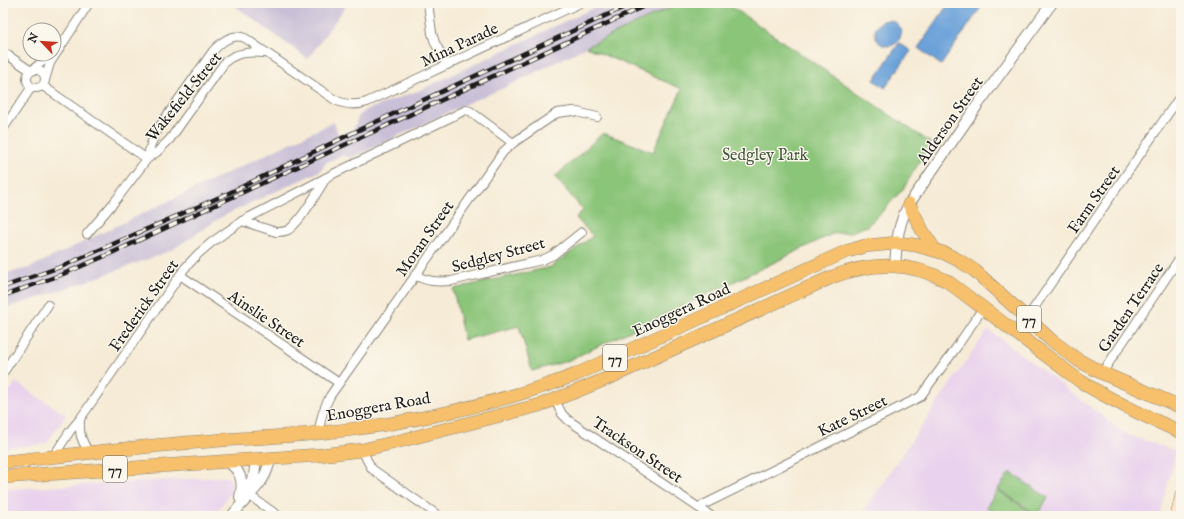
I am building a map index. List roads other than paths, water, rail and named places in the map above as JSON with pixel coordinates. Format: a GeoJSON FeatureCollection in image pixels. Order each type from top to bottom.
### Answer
{"type":"FeatureCollection","features":[{"type":"Feature","properties":{"kind":"main road"},"geometry":{"type":"LineString","coordinates":[[909,204],[922,230],[935,250]]}},
{"type":"Feature","properties":{"kind":"main road","name":"Enoggera Road"},"geometry":{"type":"LineString","coordinates":[[3,462],[210,441],[256,439],[319,433],[389,423],[476,405],[547,385],[598,366],[845,252],[865,246],[897,243],[915,245],[935,250],[968,266],[1051,340],[1084,363],[1102,373],[1181,407]]}},
{"type":"Feature","properties":{"kind":"main road","name":"Enoggera Road"},"geometry":{"type":"LineString","coordinates":[[3,477],[320,455],[362,450],[392,443],[555,400],[620,373],[832,277],[844,272],[865,267],[895,266],[923,271],[939,277],[954,286],[1054,362],[1098,392],[1132,410],[1181,432]]}},
{"type":"Feature","properties":{"kind":"main road"},"geometry":{"type":"LineString","coordinates":[[319,433],[320,455]]}},
{"type":"Feature","properties":{"kind":"main road"},"geometry":{"type":"LineString","coordinates":[[256,439],[267,450],[270,458]]}},
{"type":"Feature","properties":{"kind":"main road"},"geometry":{"type":"LineString","coordinates":[[256,439],[256,459]]}},
{"type":"Feature","properties":{"kind":"main road"},"geometry":{"type":"LineString","coordinates":[[1176,516],[1181,496]]}},
{"type":"Feature","properties":{"kind":"street"},"geometry":{"type":"LineString","coordinates":[[62,42],[89,3]]}},
{"type":"Feature","properties":{"kind":"street"},"geometry":{"type":"LineString","coordinates":[[428,3],[432,33],[435,43],[447,65]]}},
{"type":"Feature","properties":{"kind":"street","name":"Mina Parade"},"geometry":{"type":"LineString","coordinates":[[349,104],[360,104],[367,102],[580,3]]}},
{"type":"Feature","properties":{"kind":"street","name":"Alderson Street"},"geometry":{"type":"LineString","coordinates":[[895,266],[900,223],[909,204],[979,103],[1052,3]]}},
{"type":"Feature","properties":{"kind":"street","name":"Wakefield Street"},"geometry":{"type":"LineString","coordinates":[[147,159],[151,144],[159,127],[218,45],[232,37],[241,36],[245,38],[333,98],[340,102],[349,104]]}},
{"type":"Feature","properties":{"kind":"street"},"geometry":{"type":"LineString","coordinates":[[3,52],[32,71],[37,70],[42,73],[44,76],[44,83]]}},
{"type":"Feature","properties":{"kind":"street","name":"Wakefield Street"},"geometry":{"type":"LineString","coordinates":[[86,234],[116,200],[147,159],[157,152],[170,139],[225,62],[240,54],[265,52]]}},
{"type":"Feature","properties":{"kind":"street"},"geometry":{"type":"LineString","coordinates":[[43,62],[27,76],[26,81],[31,88],[37,89],[44,83],[51,62]]}},
{"type":"Feature","properties":{"kind":"street"},"geometry":{"type":"LineString","coordinates":[[44,83],[147,159]]}},
{"type":"Feature","properties":{"kind":"street"},"geometry":{"type":"LineString","coordinates":[[3,129],[31,88]]}},
{"type":"Feature","properties":{"kind":"street","name":"Farm Street"},"geometry":{"type":"LineString","coordinates":[[1027,318],[1181,95]]}},
{"type":"Feature","properties":{"kind":"street","name":"Frederick Street"},"geometry":{"type":"LineString","coordinates":[[53,457],[180,275],[193,259],[221,235],[242,221],[326,178],[466,110],[470,110],[513,143]]}},
{"type":"Feature","properties":{"kind":"street","name":"Moran Street"},"geometry":{"type":"LineString","coordinates":[[319,433],[323,409],[339,383],[501,154],[513,143],[557,113],[573,111],[597,117]]}},
{"type":"Feature","properties":{"kind":"street"},"geometry":{"type":"LineString","coordinates":[[242,221],[276,232],[287,230],[300,218],[326,178]]}},
{"type":"Feature","properties":{"kind":"street","name":"Sedgley Street"},"geometry":{"type":"LineString","coordinates":[[415,275],[430,281],[451,281],[537,261],[553,255],[582,232]]}},
{"type":"Feature","properties":{"kind":"street","name":"Garden Terrace"},"geometry":{"type":"LineString","coordinates":[[1102,373],[1181,256]]}},
{"type":"Feature","properties":{"kind":"street","name":"Ainslie Street"},"geometry":{"type":"LineString","coordinates":[[180,275],[339,383]]}},
{"type":"Feature","properties":{"kind":"street"},"geometry":{"type":"LineString","coordinates":[[3,373],[48,305]]}},
{"type":"Feature","properties":{"kind":"street","name":"Kate Street"},"geometry":{"type":"LineString","coordinates":[[699,507],[920,398],[983,308]]}},
{"type":"Feature","properties":{"kind":"street","name":"Trackson Street"},"geometry":{"type":"LineString","coordinates":[[555,400],[562,414],[568,420],[712,516]]}},
{"type":"Feature","properties":{"kind":"street"},"geometry":{"type":"LineString","coordinates":[[80,419],[79,431],[81,439],[89,453]]}},
{"type":"Feature","properties":{"kind":"street"},"geometry":{"type":"LineString","coordinates":[[362,450],[372,469],[440,516]]}},
{"type":"Feature","properties":{"kind":"street"},"geometry":{"type":"LineString","coordinates":[[245,493],[258,487],[266,474],[270,458]]}},
{"type":"Feature","properties":{"kind":"street"},"geometry":{"type":"LineString","coordinates":[[234,513],[254,474],[256,459]]}},
{"type":"Feature","properties":{"kind":"street"},"geometry":{"type":"LineString","coordinates":[[227,461],[236,468],[245,493],[279,516]]}},
{"type":"Feature","properties":{"kind":"water"},"geometry":{"type":"Polygon","coordinates":[[[949,3],[984,3],[941,65],[918,48],[949,3]]]}},
{"type":"Feature","properties":{"kind":"water"},"geometry":{"type":"Polygon","coordinates":[[[888,20],[897,24],[901,33],[897,42],[888,46],[879,42],[875,33],[879,24],[888,20]]]}},
{"type":"Feature","properties":{"kind":"water"},"geometry":{"type":"Polygon","coordinates":[[[899,43],[911,51],[885,88],[874,80],[899,43]]]}},
{"type":"Feature","properties":{"kind":"railway"},"geometry":{"type":"LineString","coordinates":[[3,287],[63,266],[229,193],[365,127],[633,3]]}},
{"type":"Feature","properties":{"kind":"railway"},"geometry":{"type":"LineString","coordinates":[[3,296],[63,274],[105,256],[651,3]]}},
{"type":"Feature","properties":{"kind":"park label","name":"Sedgley Park"},"geometry":{"type":"Point","coordinates":[765,154]}}]}
